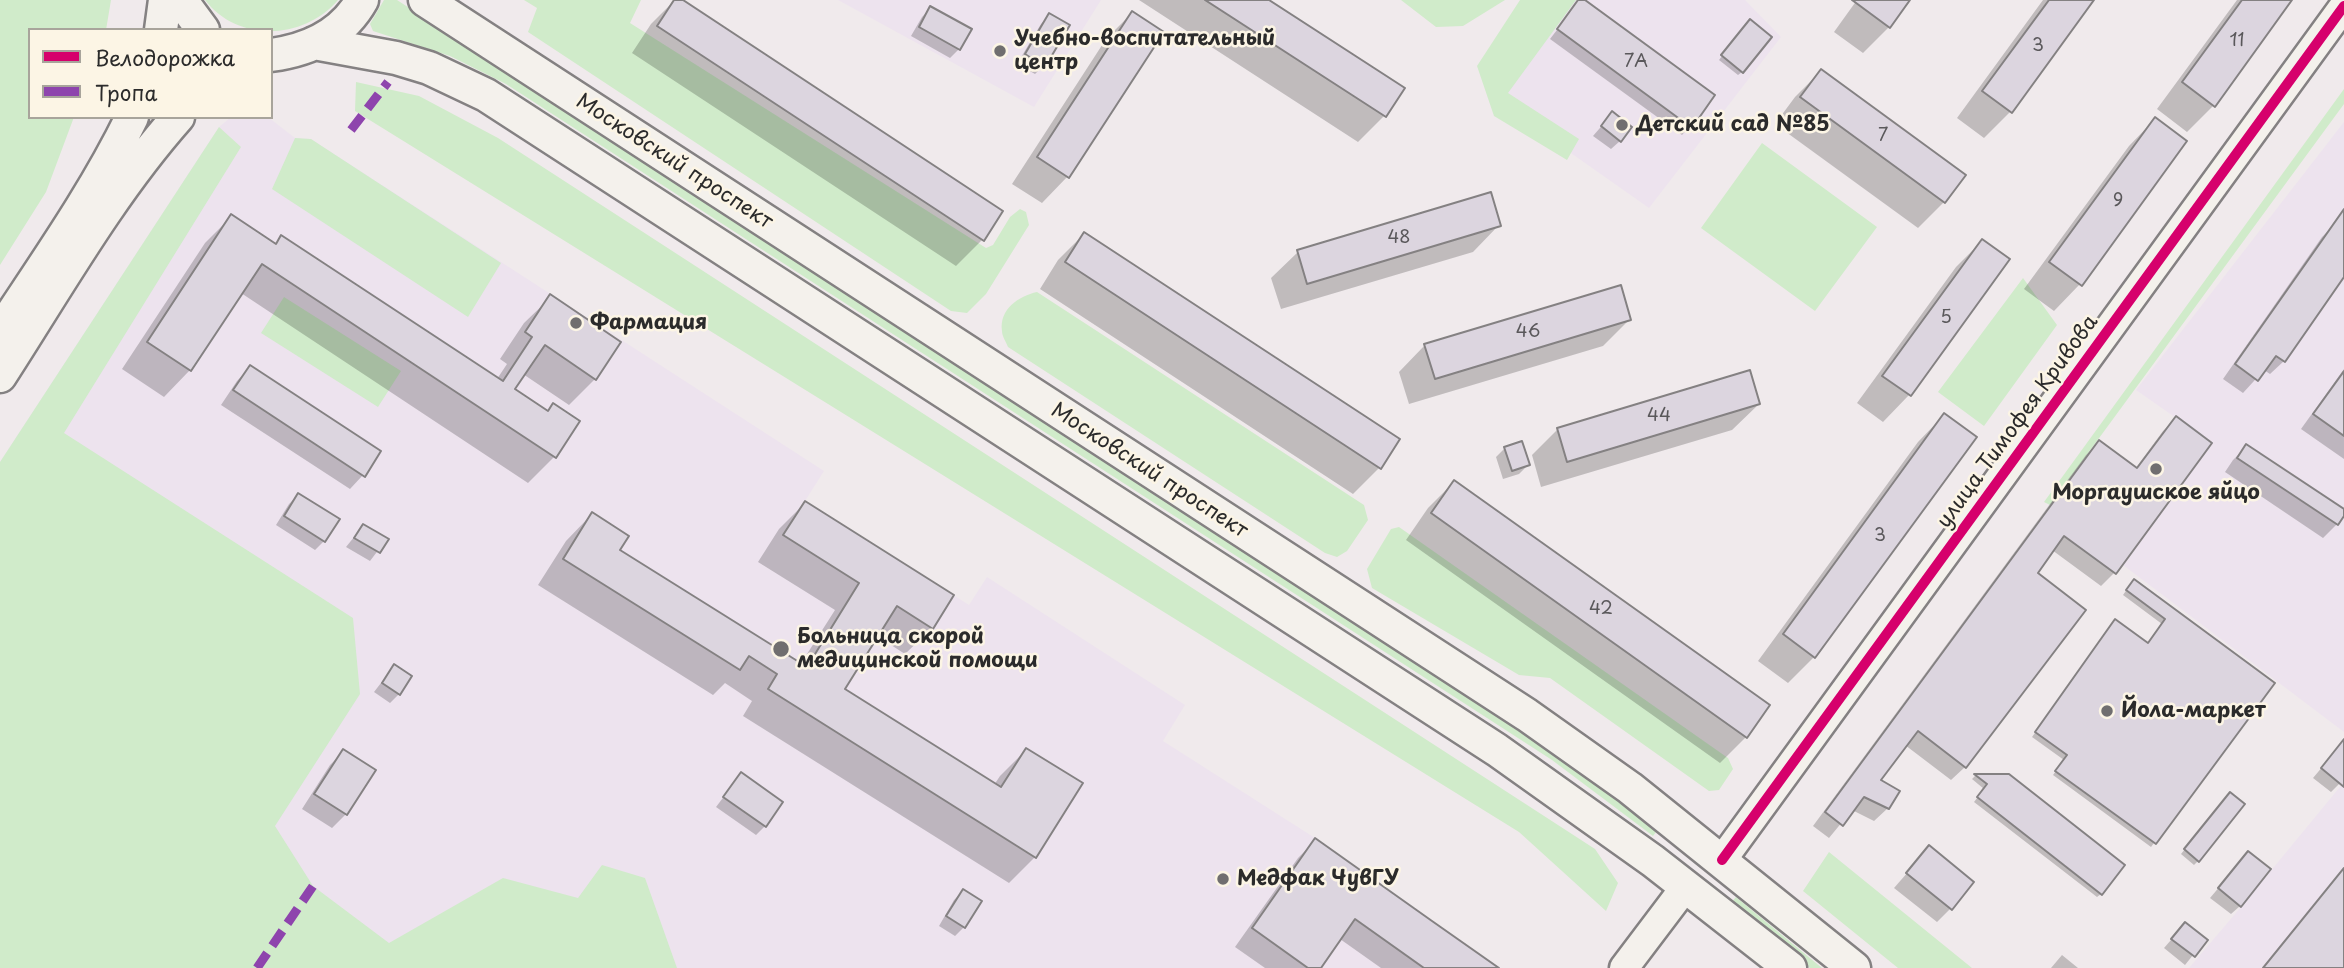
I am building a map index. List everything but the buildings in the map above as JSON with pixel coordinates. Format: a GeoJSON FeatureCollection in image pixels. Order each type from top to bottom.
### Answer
{"type":"FeatureCollection","features":[{"type":"Feature","properties":{"kind":"main road"},"geometry":{"type":"LineString","coordinates":[[161,28],[165,0]]}},
{"type":"Feature","properties":{"kind":"main road"},"geometry":{"type":"LineString","coordinates":[[181,0],[202,28]]}},
{"type":"Feature","properties":{"kind":"main road"},"geometry":{"type":"LineString","coordinates":[[273,54],[314,44],[343,25],[356,12],[362,0]]}},
{"type":"Feature","properties":{"kind":"main road","name":"Московский проспект"},"geometry":{"type":"LineString","coordinates":[[425,0],[1527,715],[1722,860],[1854,968]]}},
{"type":"Feature","properties":{"kind":"main road"},"geometry":{"type":"LineString","coordinates":[[314,44],[396,58],[429,68],[486,95],[1497,750],[1693,891],[1790,968]]}},
{"type":"Feature","properties":{"kind":"main road"},"geometry":{"type":"LineString","coordinates":[[0,332],[75,218],[131,119]]}},
{"type":"Feature","properties":{"kind":"main road"},"geometry":{"type":"LineString","coordinates":[[0,376],[144,157],[176,119]]}},
{"type":"Feature","properties":{"kind":"main road"},"geometry":{"type":"LineString","coordinates":[[1693,891],[1722,860]]}},
{"type":"Feature","properties":{"kind":"street","name":"улица Тимофея Кривова"},"geometry":{"type":"LineString","coordinates":[[1722,860],[2344,6]]}},
{"type":"Feature","properties":{"kind":"street"},"geometry":{"type":"LineString","coordinates":[[1624,968],[1693,891]]}},
{"type":"Feature","properties":{"kind":"street"},"geometry":{"type":"LineString","coordinates":[[1646,968],[1693,891]]}},
{"type":"Feature","properties":{"kind":"shaded area","name":"Учебно-воспитательный центр"},"geometry":{"type":"Polygon","coordinates":[[[838,0],[1101,0],[1034,107],[838,0]]]}},
{"type":"Feature","properties":{"kind":"shaded area","name":"Детский сад №85"},"geometry":{"type":"Polygon","coordinates":[[[1553,0],[1745,0],[1781,37],[1649,208],[1487,94],[1553,0]]]}},
{"type":"Feature","properties":{"kind":"shaded area"},"geometry":{"type":"Polygon","coordinates":[[[229,119],[271,119],[295,138],[311,139],[824,471],[805,501],[969,605],[987,577],[1185,705],[1163,741],[1315,838],[1499,968],[371,968],[0,462],[219,127],[229,119]]]}},
{"type":"Feature","properties":{"kind":"shaded area"},"geometry":{"type":"Polygon","coordinates":[[[2344,122],[2344,732],[2123,565],[2212,443],[2136,390],[2344,122]]]}},
{"type":"Feature","properties":{"kind":"shaded area"},"geometry":{"type":"Polygon","coordinates":[[[2344,782],[2344,968],[2189,968],[2241,907],[2344,782]]]}},
{"type":"Feature","properties":{"kind":"green space"},"geometry":{"type":"Polygon","coordinates":[[[0,0],[111,0],[106,28],[28,28],[28,119],[73,119],[46,192],[0,265],[0,0]]]}},
{"type":"Feature","properties":{"kind":"green space"},"geometry":{"type":"Polygon","coordinates":[[[205,0],[338,0],[308,23],[290,29],[273,31],[273,28],[249,28],[235,24],[219,14],[205,0]]]}},
{"type":"Feature","properties":{"kind":"green space"},"geometry":{"type":"Polygon","coordinates":[[[384,0],[397,0],[1556,754],[1659,828],[1653,836],[1552,760],[506,84],[450,56],[373,31],[370,24],[384,0]]]}},
{"type":"Feature","properties":{"kind":"green space"},"geometry":{"type":"Polygon","coordinates":[[[524,0],[641,0],[630,23],[986,248],[993,245],[1010,217],[1020,209],[1026,212],[1029,225],[986,294],[967,313],[951,311],[528,32],[537,8],[524,0]]]}},
{"type":"Feature","properties":{"kind":"green space"},"geometry":{"type":"Polygon","coordinates":[[[1401,0],[1505,0],[1463,26],[1436,27],[1401,0]]]}},
{"type":"Feature","properties":{"kind":"green space"},"geometry":{"type":"Polygon","coordinates":[[[1520,0],[1576,0],[1508,93],[1579,139],[1567,160],[1494,116],[1477,66],[1520,0]]]}},
{"type":"Feature","properties":{"kind":"green space"},"geometry":{"type":"Polygon","coordinates":[[[356,82],[419,96],[498,138],[1595,849],[1618,883],[1606,911],[1519,832],[355,111],[356,82]]]}},
{"type":"Feature","properties":{"kind":"green space"},"geometry":{"type":"Polygon","coordinates":[[[2344,89],[2344,104],[2050,505],[2044,502],[2344,89]]]}},
{"type":"Feature","properties":{"kind":"green space"},"geometry":{"type":"Polygon","coordinates":[[[219,127],[241,147],[64,433],[353,618],[360,694],[275,826],[313,886],[389,943],[503,878],[578,898],[602,865],[645,878],[677,968],[0,968],[0,462],[219,127]]]}},
{"type":"Feature","properties":{"kind":"green space"},"geometry":{"type":"Polygon","coordinates":[[[295,138],[311,139],[501,263],[468,317],[272,189],[295,138]]]}},
{"type":"Feature","properties":{"kind":"green space"},"geometry":{"type":"Polygon","coordinates":[[[1762,143],[1877,227],[1815,311],[1701,228],[1762,143]]]}},
{"type":"Feature","properties":{"kind":"green space"},"geometry":{"type":"Polygon","coordinates":[[[2023,278],[2057,325],[1984,426],[1938,392],[2023,278]]]}},
{"type":"Feature","properties":{"kind":"green space"},"geometry":{"type":"Polygon","coordinates":[[[1037,292],[1364,505],[1368,520],[1347,551],[1337,557],[1325,553],[1008,347],[1002,333],[1002,323],[1007,310],[1017,300],[1037,292]]]}},
{"type":"Feature","properties":{"kind":"green space"},"geometry":{"type":"Polygon","coordinates":[[[284,297],[401,371],[378,407],[261,333],[284,297]]]}},
{"type":"Feature","properties":{"kind":"green space"},"geometry":{"type":"Polygon","coordinates":[[[1399,527],[1728,758],[1733,769],[1719,790],[1709,791],[1550,678],[1519,675],[1372,588],[1367,569],[1391,529],[1399,527]]]}},
{"type":"Feature","properties":{"kind":"green space"},"geometry":{"type":"Polygon","coordinates":[[[1829,852],[1972,968],[1898,968],[1803,891],[1829,852]]]}},
{"type":"Feature","properties":{"kind":"green space"},"geometry":{"type":"Polygon","coordinates":[[[1736,897],[1822,968],[1810,968],[1731,903],[1736,897]]]}},
{"type":"Feature","properties":{"kind":"marked path"},"geometry":{"type":"LineString","coordinates":[[351,130],[388,82]]}},
{"type":"Feature","properties":{"kind":"marked path"},"geometry":{"type":"LineString","coordinates":[[257,968],[313,886]]}},
{"type":"Feature","properties":{"kind":"cycle path"},"geometry":{"type":"LineString","coordinates":[[1722,860],[2344,6]]}},
{"type":"Feature","properties":{"kind":"place","name":"Учебно-воспитательный центр"},"geometry":{"type":"Point","coordinates":[1000,51]}},
{"type":"Feature","properties":{"kind":"place","name":"Детский сад №85"},"geometry":{"type":"Point","coordinates":[1622,125]}},
{"type":"Feature","properties":{"kind":"place","name":"Фармация"},"geometry":{"type":"Point","coordinates":[576,323]}},
{"type":"Feature","properties":{"kind":"place","name":"Моргаушское яйцо"},"geometry":{"type":"Point","coordinates":[2156,469]}},
{"type":"Feature","properties":{"kind":"place","name":"Больница скорой медицинской помощи"},"geometry":{"type":"Point","coordinates":[781,649]}},
{"type":"Feature","properties":{"kind":"place","name":"Йола-маркет"},"geometry":{"type":"Point","coordinates":[2107,711]}},
{"type":"Feature","properties":{"kind":"place","name":"Медфак ЧувГУ"},"geometry":{"type":"Point","coordinates":[1223,879]}}]}
